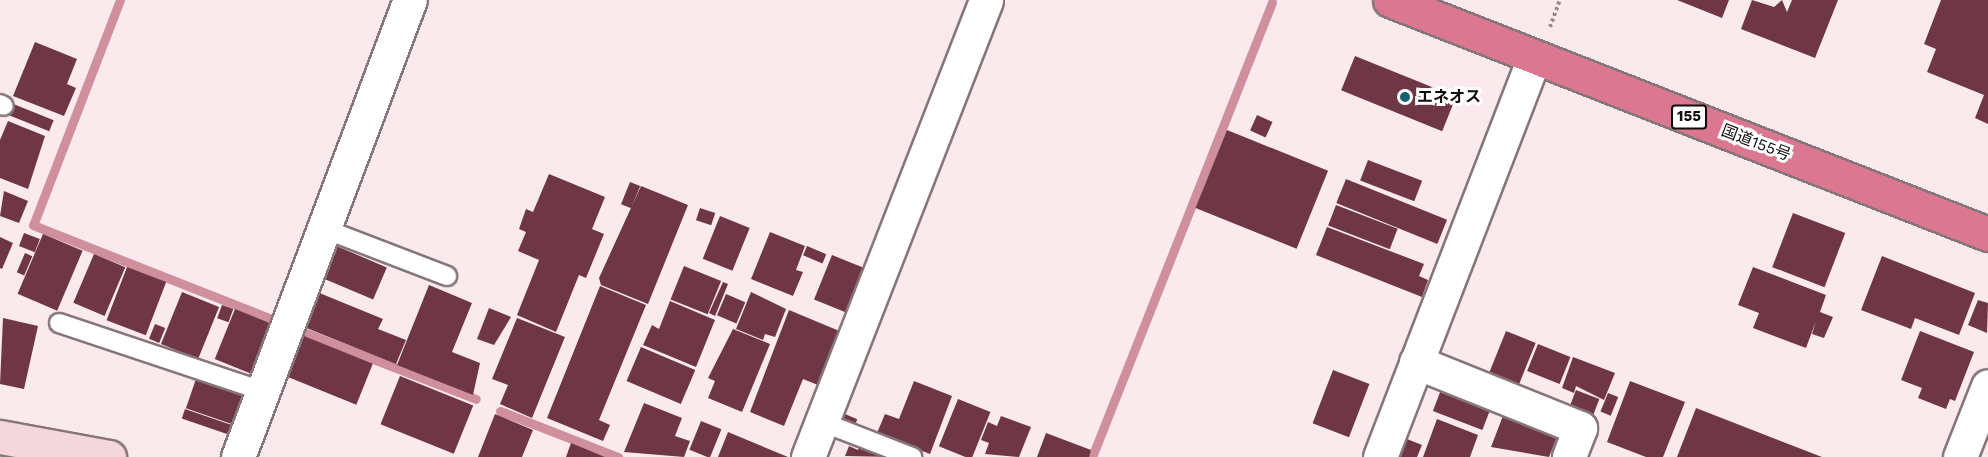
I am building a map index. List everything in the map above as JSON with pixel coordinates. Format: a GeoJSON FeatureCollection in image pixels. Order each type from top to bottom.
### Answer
{"type":"FeatureCollection","features":[{"type":"Feature","properties":{"kind":"highway","name":"国道155号"},"geometry":{"type":"LineString","coordinates":[[1390,0],[1988,234]]}},
{"type":"Feature","properties":{"kind":"street"},"geometry":{"type":"LineString","coordinates":[[238,457],[260,390],[410,0]]}},
{"type":"Feature","properties":{"kind":"street"},"geometry":{"type":"LineString","coordinates":[[808,457],[986,0]]}},
{"type":"Feature","properties":{"kind":"street"},"geometry":{"type":"LineString","coordinates":[[1380,457],[1534,57]]}},
{"type":"Feature","properties":{"kind":"street"},"geometry":{"type":"LineString","coordinates":[[1416,362],[1580,428],[1569,457]]}},
{"type":"Feature","properties":{"kind":"street"},"geometry":{"type":"LineString","coordinates":[[1960,457],[1988,386]]}},
{"type":"Feature","properties":{"kind":"street"},"geometry":{"type":"LineString","coordinates":[[0,437],[110,457]]}},
{"type":"Feature","properties":{"kind":"lane"},"geometry":{"type":"LineString","coordinates":[[322,228],[447,276]]}},
{"type":"Feature","properties":{"kind":"lane"},"geometry":{"type":"LineString","coordinates":[[59,323],[260,390]]}},
{"type":"Feature","properties":{"kind":"lane"},"geometry":{"type":"LineString","coordinates":[[822,422],[912,457]]}},
{"type":"Feature","properties":{"kind":"building"},"geometry":{"type":"Polygon","coordinates":[[[1677,0],[1729,0],[1722,18],[1677,0]]]}},
{"type":"Feature","properties":{"kind":"building"},"geometry":{"type":"Polygon","coordinates":[[[1752,0],[1774,7],[1782,0],[1787,12],[1792,0],[1838,0],[1815,58],[1741,29],[1752,0]]]}},
{"type":"Feature","properties":{"kind":"building"},"geometry":{"type":"Polygon","coordinates":[[[1941,0],[1988,0],[1988,124],[1975,118],[1984,95],[1927,72],[1936,49],[1924,44],[1941,0]]]}},
{"type":"Feature","properties":{"kind":"building"},"geometry":{"type":"Polygon","coordinates":[[[35,42],[77,59],[67,84],[76,88],[64,116],[13,96],[35,42]]]}},
{"type":"Feature","properties":{"kind":"building"},"geometry":{"type":"Polygon","coordinates":[[[1355,56],[1456,97],[1442,131],[1341,90],[1355,56]]]}},
{"type":"Feature","properties":{"kind":"building"},"geometry":{"type":"Polygon","coordinates":[[[11,103],[54,120],[49,131],[7,114],[11,103]]]}},
{"type":"Feature","properties":{"kind":"building"},"geometry":{"type":"Polygon","coordinates":[[[1257,115],[1273,122],[1266,137],[1250,131],[1257,115]]]}},
{"type":"Feature","properties":{"kind":"building"},"geometry":{"type":"Polygon","coordinates":[[[8,121],[45,136],[28,189],[0,178],[0,140],[8,121]]]}},
{"type":"Feature","properties":{"kind":"building"},"geometry":{"type":"Polygon","coordinates":[[[1227,130],[1328,171],[1297,249],[1196,208],[1227,130]]]}},
{"type":"Feature","properties":{"kind":"building"},"geometry":{"type":"Polygon","coordinates":[[[1368,160],[1422,181],[1414,201],[1360,181],[1368,160]]]}},
{"type":"Feature","properties":{"kind":"building"},"geometry":{"type":"Polygon","coordinates":[[[549,174],[605,197],[592,229],[604,234],[586,278],[579,275],[556,332],[517,315],[539,260],[518,251],[526,232],[519,229],[526,209],[533,212],[549,174]]]}},
{"type":"Feature","properties":{"kind":"building"},"geometry":{"type":"Polygon","coordinates":[[[1346,179],[1447,220],[1437,244],[1336,203],[1346,179]]]}},
{"type":"Feature","properties":{"kind":"building"},"geometry":{"type":"Polygon","coordinates":[[[630,182],[640,186],[631,208],[621,204],[630,182]]]}},
{"type":"Feature","properties":{"kind":"building"},"geometry":{"type":"Polygon","coordinates":[[[641,186],[688,205],[648,304],[601,285],[599,278],[641,186]]]}},
{"type":"Feature","properties":{"kind":"building"},"geometry":{"type":"Polygon","coordinates":[[[4,191],[28,201],[19,223],[0,216],[4,191]]]}},
{"type":"Feature","properties":{"kind":"building"},"geometry":{"type":"Polygon","coordinates":[[[1336,205],[1398,229],[1390,249],[1328,226],[1336,205]]]}},
{"type":"Feature","properties":{"kind":"building"},"geometry":{"type":"Polygon","coordinates":[[[700,208],[715,213],[711,225],[696,220],[700,208]]]}},
{"type":"Feature","properties":{"kind":"building"},"geometry":{"type":"Polygon","coordinates":[[[1793,213],[1845,233],[1824,287],[1772,267],[1793,213]]]}},
{"type":"Feature","properties":{"kind":"building"},"geometry":{"type":"Polygon","coordinates":[[[720,216],[750,228],[732,271],[703,259],[720,216]]]}},
{"type":"Feature","properties":{"kind":"building"},"geometry":{"type":"Polygon","coordinates":[[[1327,227],[1424,264],[1419,276],[1428,280],[1422,297],[1316,255],[1327,227]]]}},
{"type":"Feature","properties":{"kind":"building"},"geometry":{"type":"Polygon","coordinates":[[[770,232],[805,246],[796,270],[803,272],[793,296],[751,279],[770,232]]]}},
{"type":"Feature","properties":{"kind":"building"},"geometry":{"type":"Polygon","coordinates":[[[24,233],[40,239],[35,252],[19,246],[24,233]]]}},
{"type":"Feature","properties":{"kind":"building"},"geometry":{"type":"Polygon","coordinates":[[[43,234],[83,251],[57,311],[18,294],[43,234]]]}},
{"type":"Feature","properties":{"kind":"building"},"geometry":{"type":"Polygon","coordinates":[[[0,237],[13,243],[2,269],[0,268],[0,237]]]}},
{"type":"Feature","properties":{"kind":"building"},"geometry":{"type":"Polygon","coordinates":[[[327,242],[387,267],[373,300],[313,274],[327,242]]]}},
{"type":"Feature","properties":{"kind":"building"},"geometry":{"type":"Polygon","coordinates":[[[807,246],[826,254],[822,263],[803,255],[807,246]]]}},
{"type":"Feature","properties":{"kind":"building"},"geometry":{"type":"Polygon","coordinates":[[[25,253],[32,256],[24,275],[17,272],[25,253]]]}},
{"type":"Feature","properties":{"kind":"building"},"geometry":{"type":"Polygon","coordinates":[[[94,254],[125,267],[105,316],[73,303],[94,254]]]}},
{"type":"Feature","properties":{"kind":"building"},"geometry":{"type":"Polygon","coordinates":[[[832,255],[871,271],[853,315],[814,300],[832,255]]]}},
{"type":"Feature","properties":{"kind":"building"},"geometry":{"type":"Polygon","coordinates":[[[1882,256],[1975,293],[1959,335],[1915,318],[1911,329],[1861,310],[1882,256]]]}},
{"type":"Feature","properties":{"kind":"building"},"geometry":{"type":"Polygon","coordinates":[[[684,266],[721,281],[708,314],[671,299],[684,266]]]}},
{"type":"Feature","properties":{"kind":"building"},"geometry":{"type":"Polygon","coordinates":[[[127,267],[166,282],[146,335],[107,320],[127,267]]]}},
{"type":"Feature","properties":{"kind":"building"},"geometry":{"type":"Polygon","coordinates":[[[1753,267],[1826,295],[1820,312],[1833,317],[1824,338],[1812,334],[1816,321],[1806,348],[1753,328],[1759,313],[1738,305],[1753,267]]]}},
{"type":"Feature","properties":{"kind":"building"},"geometry":{"type":"Polygon","coordinates":[[[723,282],[728,284],[715,316],[709,313],[723,282]]]}},
{"type":"Feature","properties":{"kind":"building"},"geometry":{"type":"Polygon","coordinates":[[[429,285],[472,303],[452,352],[480,363],[473,395],[397,365],[429,285]]]}},
{"type":"Feature","properties":{"kind":"building"},"geometry":{"type":"Polygon","coordinates":[[[600,286],[646,305],[599,420],[610,425],[603,441],[547,418],[600,286]]]}},
{"type":"Feature","properties":{"kind":"building"},"geometry":{"type":"Polygon","coordinates":[[[182,292],[219,307],[198,359],[161,344],[182,292]]]}},
{"type":"Feature","properties":{"kind":"building"},"geometry":{"type":"Polygon","coordinates":[[[317,292],[383,319],[378,329],[406,340],[396,364],[294,323],[317,292]]]}},
{"type":"Feature","properties":{"kind":"building"},"geometry":{"type":"Polygon","coordinates":[[[751,292],[786,309],[775,337],[765,334],[763,340],[736,329],[751,292]]]}},
{"type":"Feature","properties":{"kind":"building"},"geometry":{"type":"Polygon","coordinates":[[[726,294],[745,302],[736,323],[717,315],[726,294]]]}},
{"type":"Feature","properties":{"kind":"building"},"geometry":{"type":"Polygon","coordinates":[[[1978,300],[1988,303],[1987,333],[1968,325],[1978,300]]]}},
{"type":"Feature","properties":{"kind":"building"},"geometry":{"type":"Polygon","coordinates":[[[670,301],[715,320],[696,367],[643,345],[652,325],[659,329],[670,301]]]}},
{"type":"Feature","properties":{"kind":"building"},"geometry":{"type":"Polygon","coordinates":[[[222,305],[233,309],[228,322],[217,318],[222,305]]]}},
{"type":"Feature","properties":{"kind":"building"},"geometry":{"type":"Polygon","coordinates":[[[489,308],[511,317],[494,345],[477,339],[489,308]]]}},
{"type":"Feature","properties":{"kind":"building"},"geometry":{"type":"Polygon","coordinates":[[[235,309],[277,326],[256,376],[215,359],[235,309]]]}},
{"type":"Feature","properties":{"kind":"building"},"geometry":{"type":"Polygon","coordinates":[[[789,310],[849,335],[828,389],[803,379],[784,426],[750,412],[789,310]]]}},
{"type":"Feature","properties":{"kind":"building"},"geometry":{"type":"Polygon","coordinates":[[[3,318],[38,326],[24,389],[0,384],[3,318]]]}},
{"type":"Feature","properties":{"kind":"building"},"geometry":{"type":"Polygon","coordinates":[[[517,318],[565,337],[532,418],[500,404],[508,385],[492,379],[517,318]]]}},
{"type":"Feature","properties":{"kind":"building"},"geometry":{"type":"Polygon","coordinates":[[[155,324],[165,328],[159,343],[149,339],[155,324]]]}},
{"type":"Feature","properties":{"kind":"building"},"geometry":{"type":"Polygon","coordinates":[[[733,329],[770,344],[742,412],[708,398],[715,381],[708,378],[733,329]]]}},
{"type":"Feature","properties":{"kind":"building"},"geometry":{"type":"Polygon","coordinates":[[[1506,331],[1536,343],[1518,386],[1489,374],[1506,331]]]}},
{"type":"Feature","properties":{"kind":"building"},"geometry":{"type":"Polygon","coordinates":[[[1920,331],[1974,352],[1955,401],[1950,399],[1946,409],[1918,398],[1922,388],[1901,380],[1920,331]]]}},
{"type":"Feature","properties":{"kind":"building"},"geometry":{"type":"Polygon","coordinates":[[[294,332],[373,364],[356,405],[278,373],[294,332]]]}},
{"type":"Feature","properties":{"kind":"building"},"geometry":{"type":"Polygon","coordinates":[[[1538,344],[1570,357],[1560,384],[1527,371],[1538,344]]]}},
{"type":"Feature","properties":{"kind":"building"},"geometry":{"type":"Polygon","coordinates":[[[641,347],[695,370],[681,404],[627,381],[641,347]]]}},
{"type":"Feature","properties":{"kind":"building"},"geometry":{"type":"Polygon","coordinates":[[[1573,357],[1615,373],[1604,400],[1576,386],[1574,393],[1562,388],[1573,357]]]}},
{"type":"Feature","properties":{"kind":"building"},"geometry":{"type":"Polygon","coordinates":[[[1333,370],[1369,384],[1349,437],[1313,423],[1333,370]]]}},
{"type":"Feature","properties":{"kind":"building"},"geometry":{"type":"Polygon","coordinates":[[[400,376],[473,406],[454,454],[381,424],[400,376]]]}},
{"type":"Feature","properties":{"kind":"building"},"geometry":{"type":"Polygon","coordinates":[[[196,379],[249,397],[239,427],[186,408],[196,379]]]}},
{"type":"Feature","properties":{"kind":"building"},"geometry":{"type":"Polygon","coordinates":[[[914,381],[952,396],[930,454],[877,433],[885,414],[899,419],[914,381]]]}},
{"type":"Feature","properties":{"kind":"building"},"geometry":{"type":"Polygon","coordinates":[[[1630,381],[1685,402],[1663,457],[1646,457],[1607,442],[1630,381]]]}},
{"type":"Feature","properties":{"kind":"building"},"geometry":{"type":"Polygon","coordinates":[[[1444,382],[1493,401],[1482,430],[1433,411],[1444,382]]]}},
{"type":"Feature","properties":{"kind":"building"},"geometry":{"type":"Polygon","coordinates":[[[1576,390],[1599,399],[1592,418],[1569,409],[1576,390]]]}},
{"type":"Feature","properties":{"kind":"building"},"geometry":{"type":"Polygon","coordinates":[[[1608,393],[1618,397],[1611,416],[1601,412],[1608,393]]]}},
{"type":"Feature","properties":{"kind":"building"},"geometry":{"type":"Polygon","coordinates":[[[958,399],[990,412],[972,457],[965,457],[939,446],[958,399]]]}},
{"type":"Feature","properties":{"kind":"building"},"geometry":{"type":"Polygon","coordinates":[[[644,403],[682,418],[675,436],[690,441],[684,457],[624,452],[644,403]]]}},
{"type":"Feature","properties":{"kind":"building"},"geometry":{"type":"Polygon","coordinates":[[[1506,408],[1560,429],[1549,457],[1491,447],[1506,408]]]}},
{"type":"Feature","properties":{"kind":"building"},"geometry":{"type":"Polygon","coordinates":[[[1696,408],[1822,457],[1677,457],[1696,408]]]}},
{"type":"Feature","properties":{"kind":"building"},"geometry":{"type":"Polygon","coordinates":[[[185,409],[236,427],[233,436],[182,418],[185,409]]]}},
{"type":"Feature","properties":{"kind":"building"},"geometry":{"type":"Polygon","coordinates":[[[838,411],[857,419],[855,426],[835,417],[838,411]]]}},
{"type":"Feature","properties":{"kind":"building"},"geometry":{"type":"Polygon","coordinates":[[[495,414],[533,430],[522,457],[478,457],[495,414]]]}},
{"type":"Feature","properties":{"kind":"building"},"geometry":{"type":"Polygon","coordinates":[[[1001,416],[1031,427],[1019,457],[985,454],[989,443],[981,440],[988,422],[997,426],[1001,416]]]}},
{"type":"Feature","properties":{"kind":"building"},"geometry":{"type":"Polygon","coordinates":[[[1437,419],[1478,435],[1470,457],[1423,457],[1437,419]]]}},
{"type":"Feature","properties":{"kind":"building"},"geometry":{"type":"Polygon","coordinates":[[[701,421],[721,429],[710,457],[689,450],[701,421]]]}},
{"type":"Feature","properties":{"kind":"building"},"geometry":{"type":"Polygon","coordinates":[[[728,432],[788,457],[718,457],[728,432]]]}},
{"type":"Feature","properties":{"kind":"building"},"geometry":{"type":"Polygon","coordinates":[[[1046,433],[1091,450],[1089,457],[1037,457],[1046,433]]]}},
{"type":"Feature","properties":{"kind":"building"},"geometry":{"type":"Polygon","coordinates":[[[1402,437],[1422,445],[1417,457],[1394,457],[1402,437]]]}},
{"type":"Feature","properties":{"kind":"building"},"geometry":{"type":"Polygon","coordinates":[[[571,443],[605,457],[566,457],[571,443]]]}},
{"type":"Feature","properties":{"kind":"building"},"geometry":{"type":"Polygon","coordinates":[[[861,443],[895,457],[845,456],[849,446],[858,450],[861,443]]]}},
{"type":"Feature","properties":{"kind":"waterway"},"geometry":{"type":"LineString","coordinates":[[120,0],[33,225],[274,320]]}},
{"type":"Feature","properties":{"kind":"waterway"},"geometry":{"type":"LineString","coordinates":[[1092,457],[1272,2]]}},
{"type":"Feature","properties":{"kind":"waterway"},"geometry":{"type":"LineString","coordinates":[[293,328],[476,399]]}},
{"type":"Feature","properties":{"kind":"waterway"},"geometry":{"type":"LineString","coordinates":[[500,411],[618,457]]}},
{"type":"Feature","properties":{"kind":"place","name":"エネオス"},"geometry":{"type":"Point","coordinates":[1405,97]}}]}
